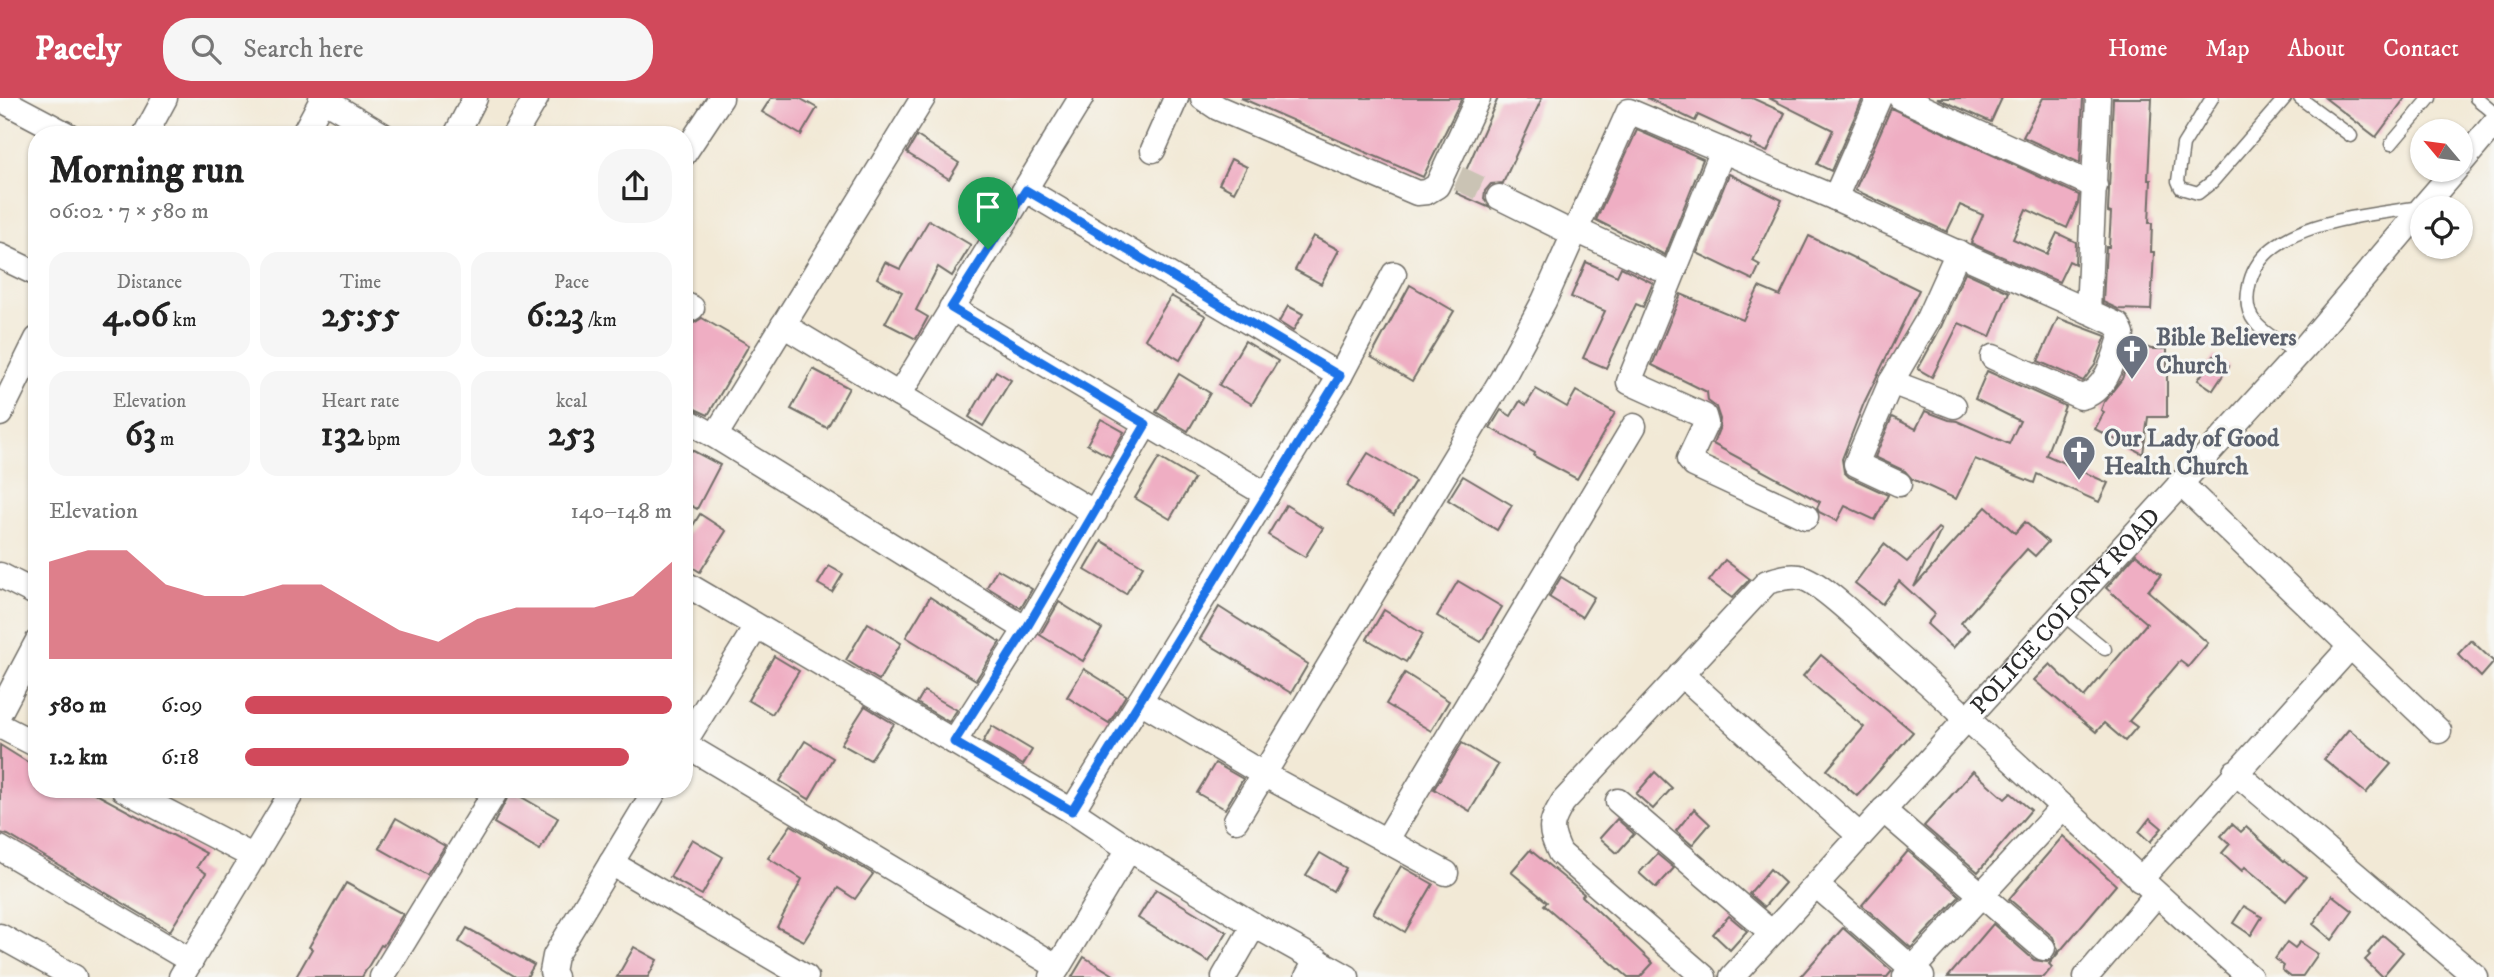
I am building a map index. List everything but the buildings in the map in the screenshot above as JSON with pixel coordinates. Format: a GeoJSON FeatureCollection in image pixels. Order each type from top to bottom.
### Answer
{"type":"FeatureCollection","features":[{"type":"Feature","properties":{"kind":"street"},"geometry":{"type":"LineString","coordinates":[[150,126],[165,98]]}},
{"type":"Feature","properties":{"kind":"street"},"geometry":{"type":"LineString","coordinates":[[308,126],[322,98],[368,126]]}},
{"type":"Feature","properties":{"kind":"street"},"geometry":{"type":"LineString","coordinates":[[461,126],[475,98]]}},
{"type":"Feature","properties":{"kind":"street"},"geometry":{"type":"LineString","coordinates":[[520,126],[537,98]]}},
{"type":"Feature","properties":{"kind":"street"},"geometry":{"type":"LineString","coordinates":[[693,140],[721,98]]}},
{"type":"Feature","properties":{"kind":"street"},"geometry":{"type":"LineString","coordinates":[[716,436],[923,98]]}},
{"type":"Feature","properties":{"kind":"street"},"geometry":{"type":"LineString","coordinates":[[899,395],[1081,98]]}},
{"type":"Feature","properties":{"kind":"street"},"geometry":{"type":"LineString","coordinates":[[1153,150],[1176,98]]}},
{"type":"Feature","properties":{"kind":"street"},"geometry":{"type":"LineString","coordinates":[[1203,98],[1218,108],[1417,193],[1427,192],[1451,175],[1478,98]]}},
{"type":"Feature","properties":{"kind":"street"},"geometry":{"type":"LineString","coordinates":[[1835,198],[1879,98]]}},
{"type":"Feature","properties":{"kind":"street"},"geometry":{"type":"LineString","coordinates":[[1901,98],[2095,186]]}},
{"type":"Feature","properties":{"kind":"street"},"geometry":{"type":"LineString","coordinates":[[2088,311],[2098,98]]}},
{"type":"Feature","properties":{"kind":"street"},"geometry":{"type":"LineString","coordinates":[[0,99],[51,126]]}},
{"type":"Feature","properties":{"kind":"street"},"geometry":{"type":"LineString","coordinates":[[1236,820],[1502,379],[1544,301],[1629,111],[1835,198],[2088,311],[2118,325],[2122,334],[2102,385],[2090,395],[2081,397],[1993,357]]}},
{"type":"Feature","properties":{"kind":"street"},"geometry":{"type":"LineString","coordinates":[[2473,149],[2494,124]]}},
{"type":"Feature","properties":{"kind":"street"},"geometry":{"type":"LineString","coordinates":[[1724,150],[1629,382],[1704,416],[1706,423],[1689,459],[1694,465],[1805,517]]}},
{"type":"Feature","properties":{"kind":"street","name":"POLICE COLONY ROAD"},"geometry":{"type":"LineString","coordinates":[[2433,196],[2445,182]]}},
{"type":"Feature","properties":{"kind":"street"},"geometry":{"type":"LineString","coordinates":[[1026,190],[1340,376]]}},
{"type":"Feature","properties":{"kind":"street"},"geometry":{"type":"LineString","coordinates":[[1499,197],[1658,268]]}},
{"type":"Feature","properties":{"kind":"street","name":"POLICE COLONY ROAD"},"geometry":{"type":"LineString","coordinates":[[1732,977],[2298,354],[2410,223]]}},
{"type":"Feature","properties":{"kind":"street"},"geometry":{"type":"LineString","coordinates":[[1899,484],[1856,464],[1891,382],[1927,321],[1958,253]]}},
{"type":"Feature","properties":{"kind":"street"},"geometry":{"type":"LineString","coordinates":[[0,256],[28,270]]}},
{"type":"Feature","properties":{"kind":"street"},"geometry":{"type":"LineString","coordinates":[[1072,811],[1340,376],[1394,274]]}},
{"type":"Feature","properties":{"kind":"street"},"geometry":{"type":"LineString","coordinates":[[951,308],[1267,495]]}},
{"type":"Feature","properties":{"kind":"street"},"geometry":{"type":"LineString","coordinates":[[783,326],[1095,513]]}},
{"type":"Feature","properties":{"kind":"street"},"geometry":{"type":"LineString","coordinates":[[0,414],[28,357]]}},
{"type":"Feature","properties":{"kind":"street"},"geometry":{"type":"LineString","coordinates":[[1891,382],[1954,406]]}},
{"type":"Feature","properties":{"kind":"street"},"geometry":{"type":"LineString","coordinates":[[693,424],[1026,629]]}},
{"type":"Feature","properties":{"kind":"street"},"geometry":{"type":"LineString","coordinates":[[954,742],[1026,629],[1146,424]]}},
{"type":"Feature","properties":{"kind":"street"},"geometry":{"type":"LineString","coordinates":[[1386,841],[1634,426]]}},
{"type":"Feature","properties":{"kind":"street"},"geometry":{"type":"LineString","coordinates":[[2180,483],[2439,731]]}},
{"type":"Feature","properties":{"kind":"street"},"geometry":{"type":"LineString","coordinates":[[0,575],[28,589]]}},
{"type":"Feature","properties":{"kind":"street"},"geometry":{"type":"LineString","coordinates":[[1704,977],[1560,853],[1551,833],[1552,821],[1563,802],[1767,582],[1785,577],[1804,578],[1835,599],[1967,717],[2148,888],[2250,977]]}},
{"type":"Feature","properties":{"kind":"street"},"geometry":{"type":"LineString","coordinates":[[693,588],[1072,811],[1254,925],[1312,968],[1347,977]]}},
{"type":"Feature","properties":{"kind":"street"},"geometry":{"type":"LineString","coordinates":[[693,729],[756,627]]}},
{"type":"Feature","properties":{"kind":"street"},"geometry":{"type":"LineString","coordinates":[[2085,977],[2235,772],[2350,647]]}},
{"type":"Feature","properties":{"kind":"street"},"geometry":{"type":"LineString","coordinates":[[0,712],[28,659]]}},
{"type":"Feature","properties":{"kind":"street"},"geometry":{"type":"LineString","coordinates":[[1681,674],[1860,836]]}},
{"type":"Feature","properties":{"kind":"street"},"geometry":{"type":"LineString","coordinates":[[1140,701],[1263,774],[1446,873]]}},
{"type":"Feature","properties":{"kind":"street"},"geometry":{"type":"LineString","coordinates":[[0,726],[28,740]]}},
{"type":"Feature","properties":{"kind":"street"},"geometry":{"type":"LineString","coordinates":[[693,750],[1055,972],[1129,849]]}},
{"type":"Feature","properties":{"kind":"street"},"geometry":{"type":"LineString","coordinates":[[2235,772],[2476,977]]}},
{"type":"Feature","properties":{"kind":"street"},"geometry":{"type":"LineString","coordinates":[[139,798],[254,857]]}},
{"type":"Feature","properties":{"kind":"street"},"geometry":{"type":"LineString","coordinates":[[0,848],[186,972],[289,798]]}},
{"type":"Feature","properties":{"kind":"street"},"geometry":{"type":"LineString","coordinates":[[383,977],[492,798]]}},
{"type":"Feature","properties":{"kind":"street"},"geometry":{"type":"LineString","coordinates":[[555,977],[552,972],[555,956],[651,798]]}},
{"type":"Feature","properties":{"kind":"street"},"geometry":{"type":"LineString","coordinates":[[1618,801],[1772,933]]}},
{"type":"Feature","properties":{"kind":"street"},"geometry":{"type":"LineString","coordinates":[[1816,885],[1913,974],[1981,895],[2063,807]]}},
{"type":"Feature","properties":{"kind":"street"},"geometry":{"type":"LineString","coordinates":[[1883,810],[2043,948]]}},
{"type":"Feature","properties":{"kind":"street"},"geometry":{"type":"LineString","coordinates":[[611,863],[806,977]]}},
{"type":"Feature","properties":{"kind":"street"},"geometry":{"type":"LineString","coordinates":[[1224,977],[1254,925]]}},
{"type":"Feature","properties":{"kind":"street"},"geometry":{"type":"LineString","coordinates":[[0,936],[74,977]]}},
{"type":"Feature","properties":{"kind":"lane"},"geometry":{"type":"LineString","coordinates":[[2212,98],[2183,145],[2178,181],[2186,191],[2198,193],[2212,182],[2285,98]]}},
{"type":"Feature","properties":{"kind":"lane"},"geometry":{"type":"LineString","coordinates":[[2300,98],[2351,136]]}},
{"type":"Feature","properties":{"kind":"lane"},"geometry":{"type":"LineString","coordinates":[[2391,144],[2430,98]]}},
{"type":"Feature","properties":{"kind":"lane"},"geometry":{"type":"LineString","coordinates":[[2476,98],[2494,113]]}},
{"type":"Feature","properties":{"kind":"lane"},"geometry":{"type":"LineString","coordinates":[[2298,354],[2255,324],[2248,312],[2246,298],[2250,276],[2270,249],[2317,225],[2410,210]]}},
{"type":"Feature","properties":{"kind":"lane"},"geometry":{"type":"LineString","coordinates":[[2062,613],[2105,649]]}},
{"type":"Feature","properties":{"kind":"tunnel"},"geometry":{"type":"LineString","coordinates":[[1458,178],[1499,197]]}},
{"type":"Feature","properties":{"kind":"place","name":"Bible Believers Church"},"geometry":{"type":"Point","coordinates":[2132,381]}},
{"type":"Feature","properties":{"kind":"place","name":"Our Lady of Good Health Church"},"geometry":{"type":"Point","coordinates":[2079,482]}},
{"type":"Feature","properties":{"kind":"route"},"geometry":{"type":"LineString","coordinates":[[1026,190],[1340,376],[1072,811],[954,742],[1026,629],[1146,424],[951,308],[988,249],[1026,190]]}}]}
